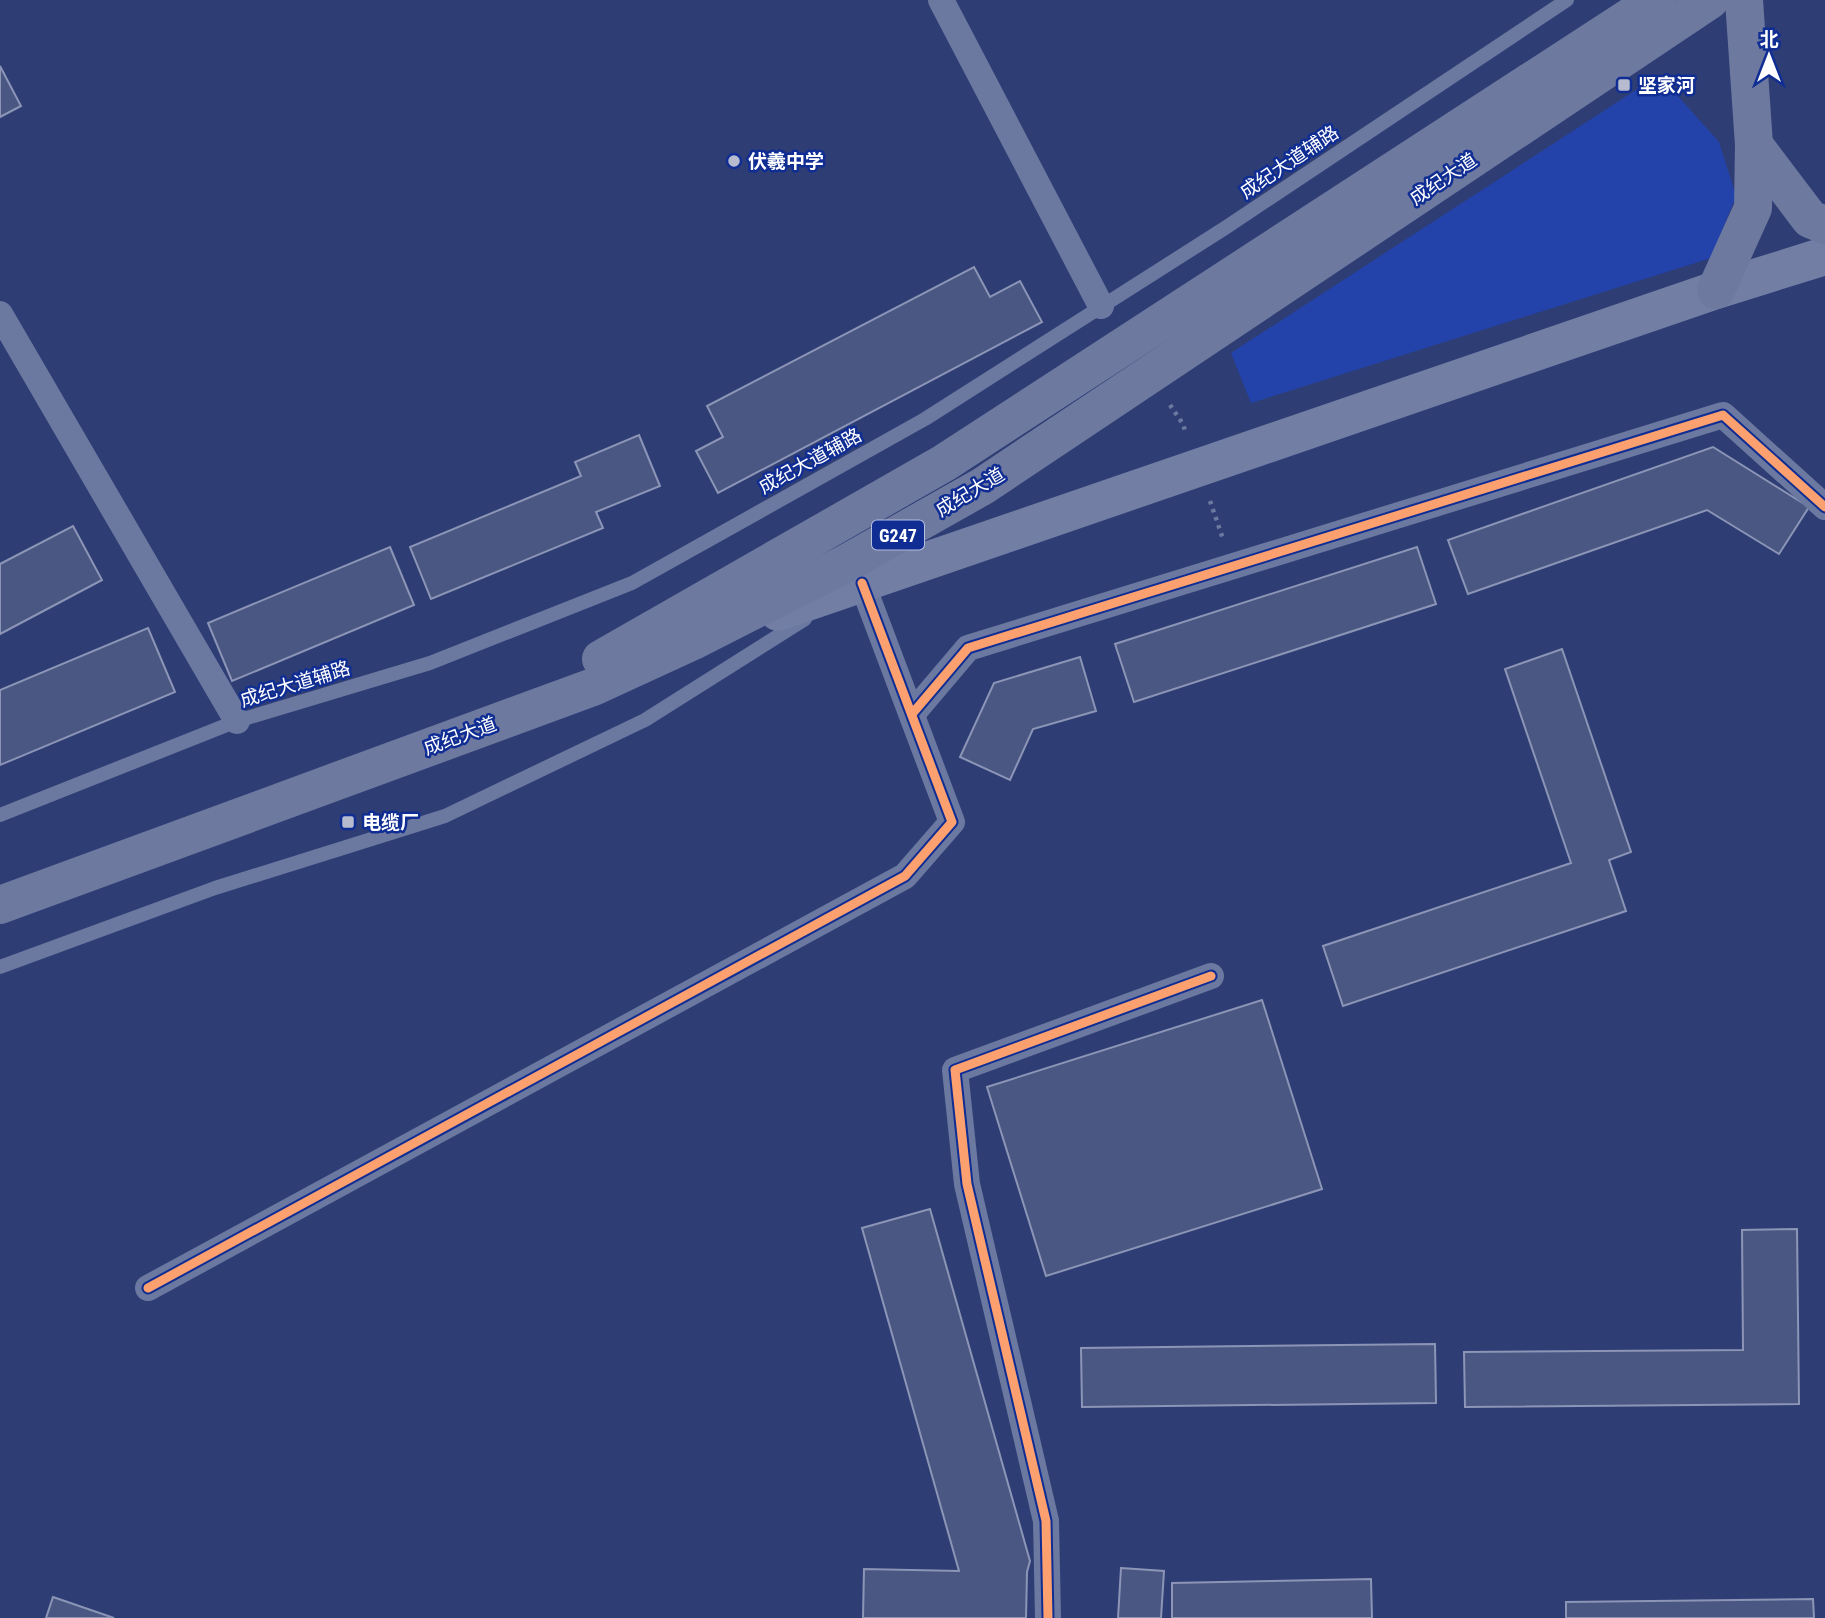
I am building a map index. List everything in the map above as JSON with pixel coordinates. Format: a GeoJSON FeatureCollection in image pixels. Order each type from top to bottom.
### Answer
{"type":"FeatureCollection","features":[{"type":"Feature","properties":{"kind":"highway","name":"成纪大道"},"geometry":{"type":"LineString","coordinates":[[0,882],[584,668],[944,463],[1656,0]]}},
{"type":"Feature","properties":{"kind":"highway","name":"成纪大道"},"geometry":{"type":"LineString","coordinates":[[0,905],[593,687],[845,564],[982,486],[1710,0]]}},
{"type":"Feature","properties":{"kind":"highway"},"geometry":{"type":"LineString","coordinates":[[1716,290],[1752,208],[1754,145],[1744,0]]}},
{"type":"Feature","properties":{"kind":"highway"},"geometry":{"type":"LineString","coordinates":[[1754,145],[1810,219],[1825,225]]}},
{"type":"Feature","properties":{"kind":"main road"},"geometry":{"type":"LineString","coordinates":[[584,668],[693,640],[1716,290],[1825,256]]}},
{"type":"Feature","properties":{"kind":"street"},"geometry":{"type":"LineString","coordinates":[[941,0],[1101,306]]}},
{"type":"Feature","properties":{"kind":"street"},"geometry":{"type":"LineString","coordinates":[[0,314],[237,721]]}},
{"type":"Feature","properties":{"kind":"street"},"geometry":{"type":"LineString","coordinates":[[912,714],[968,648],[1723,415],[1825,507]]}},
{"type":"Feature","properties":{"kind":"street"},"geometry":{"type":"LineString","coordinates":[[148,1288],[905,876],[952,822],[862,583]]}},
{"type":"Feature","properties":{"kind":"street"},"geometry":{"type":"LineString","coordinates":[[1048,1618],[1046,1521],[967,1184],[955,1070],[1211,976]]}},
{"type":"Feature","properties":{"kind":"lane","name":"成纪大道辅路"},"geometry":{"type":"LineString","coordinates":[[0,816],[237,721],[430,663],[632,583],[925,419],[1225,228],[1567,0]]}},
{"type":"Feature","properties":{"kind":"lane"},"geometry":{"type":"LineString","coordinates":[[0,967],[215,888],[445,816],[645,720],[862,583],[982,486]]}},
{"type":"Feature","properties":{"kind":"path"},"geometry":{"type":"LineString","coordinates":[[1149,376],[1183,424],[1233,566]]}},
{"type":"Feature","properties":{"kind":"shaded area"},"geometry":{"type":"Polygon","coordinates":[[[1659,75],[1719,142],[1736,196],[1711,258],[1251,403],[1231,353],[1659,75]]]}},
{"type":"Feature","properties":{"kind":"building"},"geometry":{"type":"Polygon","coordinates":[[[0,66],[21,106],[0,117],[0,66]]]}},
{"type":"Feature","properties":{"kind":"building"},"geometry":{"type":"Polygon","coordinates":[[[974,267],[990,297],[1020,281],[1042,322],[718,493],[696,451],[723,437],[707,406],[974,267]]]}},
{"type":"Feature","properties":{"kind":"building"},"geometry":{"type":"Polygon","coordinates":[[[639,435],[660,486],[596,512],[603,528],[431,599],[410,547],[581,476],[575,462],[639,435]]]}},
{"type":"Feature","properties":{"kind":"building"},"geometry":{"type":"Polygon","coordinates":[[[1713,447],[1809,507],[1779,554],[1707,510],[1468,594],[1448,540],[1713,447]]]}},
{"type":"Feature","properties":{"kind":"building"},"geometry":{"type":"Polygon","coordinates":[[[73,526],[102,580],[0,634],[0,564],[73,526]]]}},
{"type":"Feature","properties":{"kind":"building"},"geometry":{"type":"Polygon","coordinates":[[[390,547],[414,605],[232,681],[208,623],[390,547]]]}},
{"type":"Feature","properties":{"kind":"building"},"geometry":{"type":"Polygon","coordinates":[[[1417,547],[1436,604],[1134,702],[1115,644],[1417,547]]]}},
{"type":"Feature","properties":{"kind":"building"},"geometry":{"type":"Polygon","coordinates":[[[148,628],[175,692],[0,765],[0,690],[148,628]]]}},
{"type":"Feature","properties":{"kind":"building"},"geometry":{"type":"Polygon","coordinates":[[[1562,649],[1631,852],[1609,860],[1626,911],[1343,1006],[1323,946],[1571,863],[1505,669],[1562,649]]]}},
{"type":"Feature","properties":{"kind":"building"},"geometry":{"type":"Polygon","coordinates":[[[1080,657],[1096,711],[1033,729],[1010,780],[960,757],[994,683],[1080,657]]]}},
{"type":"Feature","properties":{"kind":"building"},"geometry":{"type":"Polygon","coordinates":[[[1262,1000],[1322,1189],[1046,1276],[987,1087],[1262,1000]]]}},
{"type":"Feature","properties":{"kind":"building"},"geometry":{"type":"Polygon","coordinates":[[[930,1209],[1030,1561],[1027,1572],[1026,1618],[863,1618],[864,1569],[959,1571],[862,1228],[930,1209]]]}},
{"type":"Feature","properties":{"kind":"building"},"geometry":{"type":"Polygon","coordinates":[[[1797,1229],[1799,1404],[1465,1407],[1464,1352],[1743,1350],[1742,1230],[1797,1229]]]}},
{"type":"Feature","properties":{"kind":"building"},"geometry":{"type":"Polygon","coordinates":[[[1435,1344],[1436,1403],[1082,1407],[1081,1348],[1435,1344]]]}},
{"type":"Feature","properties":{"kind":"building"},"geometry":{"type":"Polygon","coordinates":[[[1121,1568],[1164,1571],[1161,1618],[1118,1618],[1121,1568]]]}},
{"type":"Feature","properties":{"kind":"building"},"geometry":{"type":"Polygon","coordinates":[[[1371,1579],[1372,1618],[1172,1618],[1172,1583],[1371,1579]]]}},
{"type":"Feature","properties":{"kind":"building"},"geometry":{"type":"Polygon","coordinates":[[[53,1597],[114,1618],[46,1618],[53,1597]]]}},
{"type":"Feature","properties":{"kind":"building"},"geometry":{"type":"Polygon","coordinates":[[[1813,1599],[1814,1618],[1566,1618],[1566,1602],[1813,1599]]]}},
{"type":"Feature","properties":{"kind":"cycle path"},"geometry":{"type":"LineString","coordinates":[[912,714],[968,648],[1723,415],[1825,507]]}},
{"type":"Feature","properties":{"kind":"cycle path"},"geometry":{"type":"LineString","coordinates":[[148,1288],[905,876],[952,822],[862,583]]}},
{"type":"Feature","properties":{"kind":"cycle path"},"geometry":{"type":"LineString","coordinates":[[1048,1618],[1046,1521],[967,1184],[955,1070],[1211,976]]}},
{"type":"Feature","properties":{"kind":"place","name":"坚家河"},"geometry":{"type":"Point","coordinates":[1624,85]}},
{"type":"Feature","properties":{"kind":"place","name":"伏羲中学"},"geometry":{"type":"Point","coordinates":[734,161]}},
{"type":"Feature","properties":{"kind":"place","name":"电缆厂"},"geometry":{"type":"Point","coordinates":[348,822]}}]}
